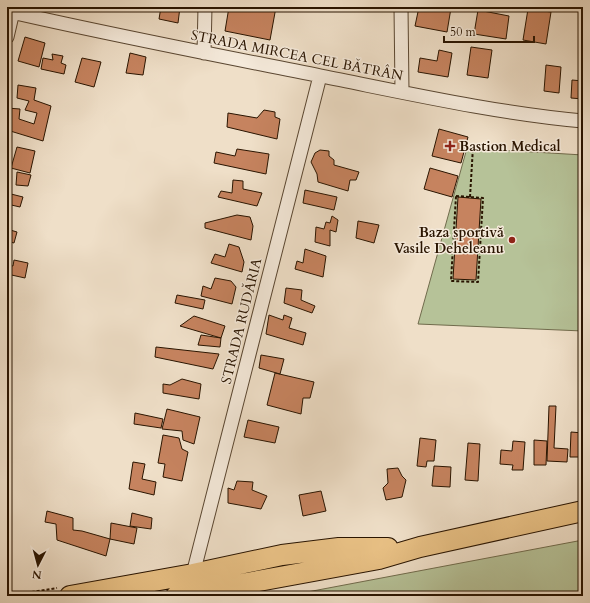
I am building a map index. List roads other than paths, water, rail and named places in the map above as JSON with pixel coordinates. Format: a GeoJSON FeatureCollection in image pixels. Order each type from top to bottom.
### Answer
{"type":"FeatureCollection","features":[{"type":"Feature","properties":{"kind":"main road"},"geometry":{"type":"LineString","coordinates":[[176,596],[379,559],[420,547],[583,512]]}},
{"type":"Feature","properties":{"kind":"main road"},"geometry":{"type":"LineString","coordinates":[[70,596],[110,593],[282,555],[339,548],[420,547]]}},
{"type":"Feature","properties":{"kind":"street"},"geometry":{"type":"LineString","coordinates":[[204,53],[205,7]]}},
{"type":"Feature","properties":{"kind":"street"},"geometry":{"type":"LineString","coordinates":[[401,7],[402,92]]}},
{"type":"Feature","properties":{"kind":"street"},"geometry":{"type":"LineString","coordinates":[[7,37],[12,10]]}},
{"type":"Feature","properties":{"kind":"street","name":"STRADA MIRCEA CEL BĂTRÂN"},"geometry":{"type":"LineString","coordinates":[[12,10],[204,53],[402,92],[502,110],[583,121]]}},
{"type":"Feature","properties":{"kind":"street","name":"STRADA RUDĂRIA"},"geometry":{"type":"LineString","coordinates":[[193,574],[320,76]]}},
{"type":"Feature","properties":{"kind":"place","name":"Bastion Medical"},"geometry":{"type":"Point","coordinates":[450,146]}},
{"type":"Feature","properties":{"kind":"place","name":"Baza sportivă Vasile Deheleanu"},"geometry":{"type":"Point","coordinates":[512,240]}}]}
